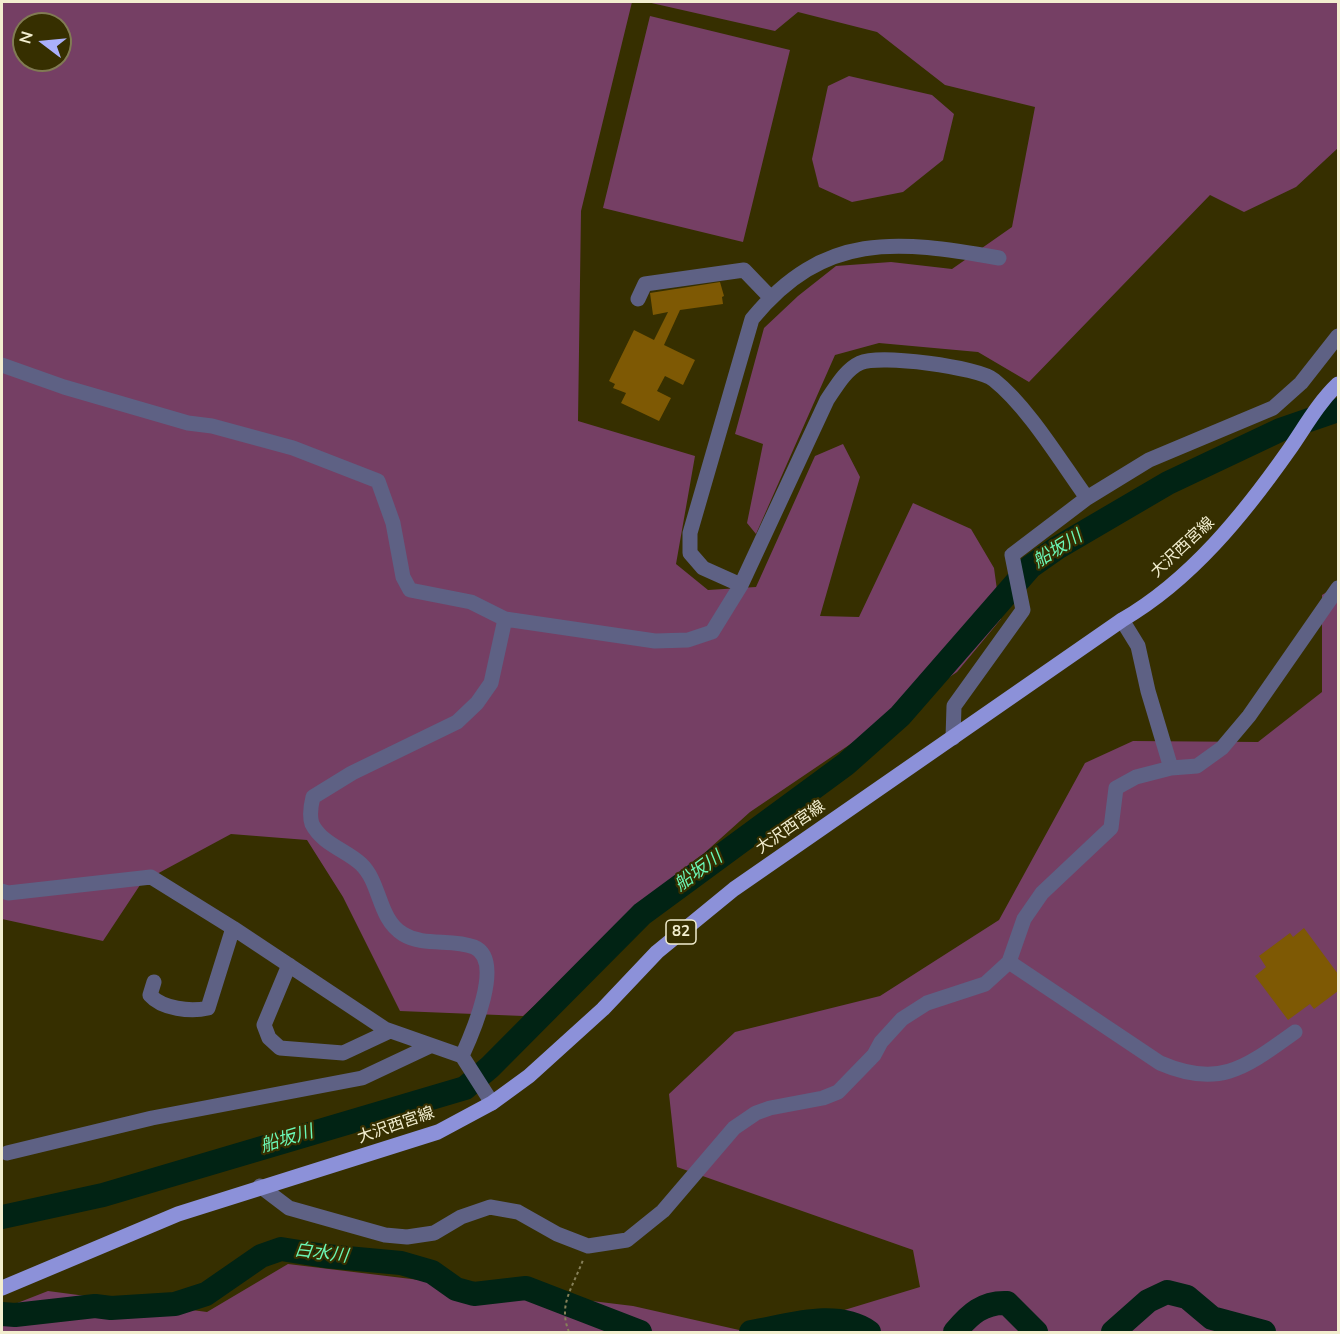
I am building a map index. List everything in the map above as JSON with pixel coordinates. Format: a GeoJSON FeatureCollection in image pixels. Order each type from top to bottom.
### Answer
{"type":"FeatureCollection","features":[{"type":"Feature","properties":{"kind":"main road","name":"大沢西宮線"},"geometry":{"type":"LineString","coordinates":[[2,1288],[178,1214],[260,1186],[438,1132],[529,1076],[603,1009],[657,952],[734,889],[1122,620],[1149,605],[1228,531],[1289,450],[1319,405],[1336,386]]}},
{"type":"Feature","properties":{"kind":"street"},"geometry":{"type":"LineString","coordinates":[[741,585],[702,568],[690,553],[690,533],[752,319],[770,297],[818,262],[846,251],[873,246],[955,250],[999,258]]}},
{"type":"Feature","properties":{"kind":"street"},"geometry":{"type":"LineString","coordinates":[[638,299],[645,284],[744,270],[770,297]]}},
{"type":"Feature","properties":{"kind":"street"},"geometry":{"type":"LineString","coordinates":[[953,738],[954,706],[1023,610],[1012,555],[1087,498],[1149,460],[1273,408],[1301,383],[1338,336]]}},
{"type":"Feature","properties":{"kind":"street"},"geometry":{"type":"LineString","coordinates":[[2,365],[64,387],[177,420],[212,426],[293,448],[363,473],[378,481],[393,523],[403,577],[410,590],[471,602],[505,619],[655,641],[688,640],[712,632],[741,585],[827,400],[841,379],[860,363],[888,358],[966,370],[992,378],[1028,417],[1087,498]]}},
{"type":"Feature","properties":{"kind":"street"},"geometry":{"type":"LineString","coordinates":[[260,1186],[289,1208],[385,1235],[407,1237],[434,1233],[461,1217],[490,1207],[518,1212],[557,1234],[588,1246],[627,1240],[663,1211],[734,1128],[756,1113],[770,1108],[824,1098],[838,1092],[874,1055],[881,1042],[902,1019],[927,1003],[986,984],[1009,962],[1023,919],[1042,893],[1111,828],[1116,788],[1136,777],[1171,768],[1197,766],[1221,748],[1249,716],[1338,588]]}},
{"type":"Feature","properties":{"kind":"street"},"geometry":{"type":"LineString","coordinates":[[464,1059],[475,1029],[489,969],[487,958],[475,947],[412,939],[400,933],[388,921],[363,865],[325,839],[312,823],[310,808],[313,797],[352,772],[457,722],[477,703],[491,683],[505,619]]}},
{"type":"Feature","properties":{"kind":"street"},"geometry":{"type":"LineString","coordinates":[[1122,620],[1138,646],[1148,691],[1171,768]]}},
{"type":"Feature","properties":{"kind":"street"},"geometry":{"type":"LineString","coordinates":[[2,891],[8,893],[151,877],[390,1031],[464,1059],[489,1099]]}},
{"type":"Feature","properties":{"kind":"street"},"geometry":{"type":"LineString","coordinates":[[154,982],[150,995],[158,1004],[198,1010],[208,1008],[233,928]]}},
{"type":"Feature","properties":{"kind":"street"},"geometry":{"type":"LineString","coordinates":[[1009,962],[1160,1064],[1185,1074],[1215,1075],[1250,1065],[1295,1032]]}},
{"type":"Feature","properties":{"kind":"street"},"geometry":{"type":"LineString","coordinates":[[289,965],[264,1025],[269,1038],[280,1048],[343,1053],[390,1031]]}},
{"type":"Feature","properties":{"kind":"street"},"geometry":{"type":"LineString","coordinates":[[7,1153],[152,1118],[362,1078],[430,1046]]}},
{"type":"Feature","properties":{"kind":"path"},"geometry":{"type":"LineString","coordinates":[[569,1332],[564,1320],[564,1309],[588,1246]]}},
{"type":"Feature","properties":{"kind":"shaded area"},"geometry":{"type":"Polygon","coordinates":[[[2,2],[632,2],[581,211],[578,421],[695,456],[676,564],[708,590],[756,587],[815,456],[843,444],[860,477],[820,616],[859,617],[913,503],[971,529],[994,568],[1001,619],[957,672],[750,812],[523,1016],[400,1011],[343,897],[307,840],[231,834],[142,882],[103,941],[2,919],[2,2]]]}},
{"type":"Feature","properties":{"kind":"shaded area"},"geometry":{"type":"Polygon","coordinates":[[[647,2],[1338,2],[1338,148],[1296,187],[1244,212],[1210,195],[1029,382],[978,352],[879,343],[835,355],[756,534],[747,523],[763,444],[735,434],[764,328],[798,296],[836,266],[891,262],[952,269],[1012,227],[1035,107],[945,85],[877,32],[798,12],[775,31],[647,2]]]}},
{"type":"Feature","properties":{"kind":"shaded area"},"geometry":{"type":"Polygon","coordinates":[[[650,16],[790,50],[743,242],[603,208],[650,16]]]}},
{"type":"Feature","properties":{"kind":"shaded area"},"geometry":{"type":"Polygon","coordinates":[[[849,76],[932,95],[954,114],[943,160],[903,192],[852,202],[819,187],[812,159],[828,86],[849,76]]]}},
{"type":"Feature","properties":{"kind":"shaded area"},"geometry":{"type":"Polygon","coordinates":[[[1338,585],[1338,1332],[772,1332],[920,1287],[913,1250],[677,1167],[669,1094],[735,1032],[880,996],[999,920],[1085,763],[1133,741],[1258,742],[1322,692],[1322,595],[1338,585]]]}},
{"type":"Feature","properties":{"kind":"shaded area"},"geometry":{"type":"Polygon","coordinates":[[[288,1264],[633,1306],[748,1332],[2,1332],[2,1309],[48,1291],[207,1312],[288,1264]]]}},
{"type":"Feature","properties":{"kind":"building"},"geometry":{"type":"Polygon","coordinates":[[[720,282],[724,296],[722,297],[723,304],[680,310],[664,345],[695,360],[683,385],[665,376],[657,391],[671,398],[659,421],[621,403],[626,393],[613,388],[615,384],[609,381],[634,330],[654,340],[668,312],[653,315],[650,293],[720,282]]]}},
{"type":"Feature","properties":{"kind":"building"},"geometry":{"type":"Polygon","coordinates":[[[1304,928],[1338,974],[1338,991],[1314,1009],[1310,1004],[1288,1020],[1255,976],[1266,967],[1259,956],[1290,933],[1293,937],[1304,928]]]}},
{"type":"Feature","properties":{"kind":"waterway","name":"船坂川"},"geometry":{"type":"LineString","coordinates":[[2,1217],[103,1195],[465,1088],[490,1067],[642,914],[846,764],[900,716],[1030,567],[1057,548],[1168,483],[1280,430],[1338,410]]}},
{"type":"Feature","properties":{"kind":"waterway","name":"白水川"},"geometry":{"type":"LineString","coordinates":[[2,1314],[15,1315],[95,1306],[111,1308],[175,1304],[206,1294],[261,1256],[281,1249],[325,1256],[401,1263],[432,1272],[456,1289],[474,1294],[526,1288],[640,1332]]}},
{"type":"Feature","properties":{"kind":"waterway","name":"白水川"},"geometry":{"type":"LineString","coordinates":[[1113,1332],[1148,1301],[1167,1292],[1187,1297],[1212,1318],[1264,1332]]}},
{"type":"Feature","properties":{"kind":"waterway","name":"白水川"},"geometry":{"type":"LineString","coordinates":[[955,1332],[978,1310],[998,1303],[1007,1303],[1036,1332]]}},
{"type":"Feature","properties":{"kind":"waterway","name":"白水川"},"geometry":{"type":"LineString","coordinates":[[751,1332],[796,1323],[827,1320],[842,1321],[869,1332]]}}]}
